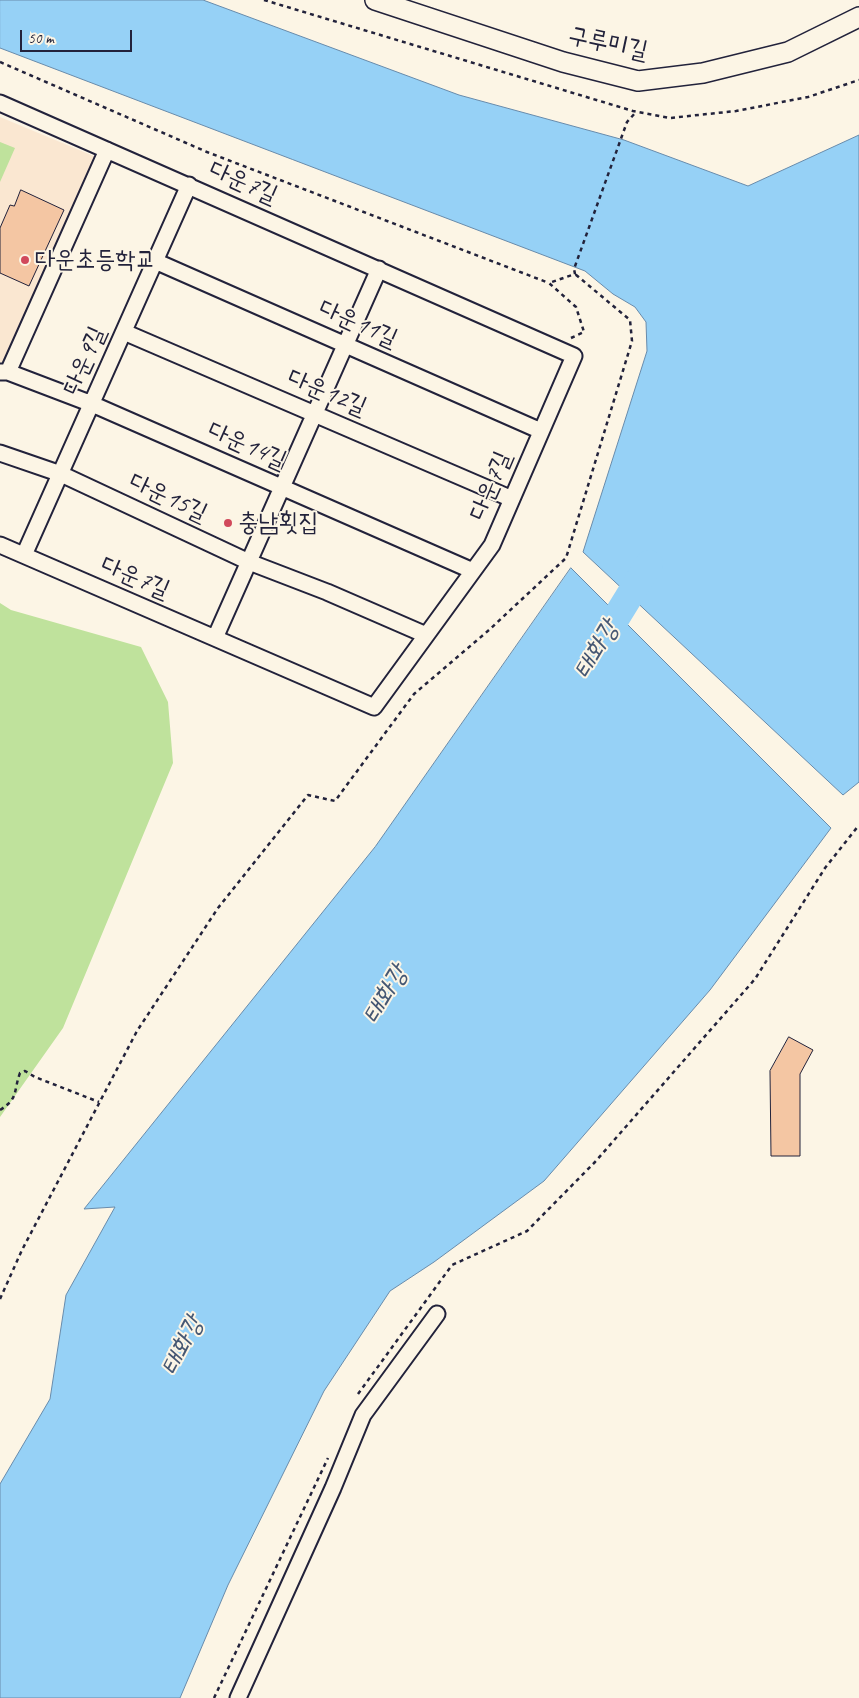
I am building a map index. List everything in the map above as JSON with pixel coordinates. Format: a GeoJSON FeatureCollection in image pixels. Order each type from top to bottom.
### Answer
{"type":"FeatureCollection","features":[{"type":"Feature","properties":{"kind":"street","name":"구루미길"},"geometry":{"type":"LineString","coordinates":[[375,0],[563,62],[638,81],[703,73],[788,52],[859,17]]}},
{"type":"Feature","properties":{"kind":"street","name":"다운7길"},"geometry":{"type":"LineString","coordinates":[[0,103],[574,356],[492,545],[374,707],[0,545]]}},
{"type":"Feature","properties":{"kind":"street"},"geometry":{"type":"LineString","coordinates":[[4,372],[107,150]]}},
{"type":"Feature","properties":{"kind":"street","name":"다운9길"},"geometry":{"type":"LineString","coordinates":[[24,556],[189,185]]}},
{"type":"Feature","properties":{"kind":"street","name":"다운11길"},"geometry":{"type":"LineString","coordinates":[[155,261],[541,431]]}},
{"type":"Feature","properties":{"kind":"street"},"geometry":{"type":"LineString","coordinates":[[215,638],[379,270]]}},
{"type":"Feature","properties":{"kind":"street","name":"다운12길"},"geometry":{"type":"LineString","coordinates":[[124,332],[512,500]]}},
{"type":"Feature","properties":{"kind":"street","name":"다운14길"},"geometry":{"type":"LineString","coordinates":[[4,372],[92,404],[473,571]]}},
{"type":"Feature","properties":{"kind":"street","name":"다운15길"},"geometry":{"type":"LineString","coordinates":[[0,453],[60,474],[249,562],[327,592],[426,635]]}},
{"type":"Feature","properties":{"kind":"street"},"geometry":{"type":"LineString","coordinates":[[238,1698],[333,1488],[363,1415],[437,1314]]}},
{"type":"Feature","properties":{"kind":"path"},"geometry":{"type":"LineString","coordinates":[[0,62],[207,152],[549,283],[576,307],[584,332],[554,347]]}},
{"type":"Feature","properties":{"kind":"path"},"geometry":{"type":"LineString","coordinates":[[0,1300],[22,1250],[138,1031],[218,908],[308,795],[334,801],[414,694],[489,630],[566,558],[632,341],[630,320],[575,274],[574,269],[627,122],[636,112]]}},
{"type":"Feature","properties":{"kind":"path"},"geometry":{"type":"LineString","coordinates":[[549,283],[575,274]]}},
{"type":"Feature","properties":{"kind":"path"},"geometry":{"type":"LineString","coordinates":[[356,1400],[360,1391],[452,1264],[528,1231],[594,1162],[672,1074],[755,978],[825,868],[859,825]]}},
{"type":"Feature","properties":{"kind":"path"},"geometry":{"type":"LineString","coordinates":[[0,1110],[14,1099],[20,1073],[25,1071],[35,1077],[99,1102]]}},
{"type":"Feature","properties":{"kind":"path"},"geometry":{"type":"LineString","coordinates":[[214,1698],[330,1452]]}},
{"type":"Feature","properties":{"kind":"shaded area","name":"다운초등학교"},"geometry":{"type":"Polygon","coordinates":[[[0,117],[96,157],[3,362],[0,362],[0,117]]]}},
{"type":"Feature","properties":{"kind":"green space"},"geometry":{"type":"Polygon","coordinates":[[[0,142],[15,148],[0,182],[0,142]]]}},
{"type":"Feature","properties":{"kind":"green space"},"geometry":{"type":"Polygon","coordinates":[[[0,603],[11,610],[141,647],[168,702],[173,763],[63,1028],[0,1117],[0,603]]]}},
{"type":"Feature","properties":{"kind":"water"},"geometry":{"type":"Polygon","coordinates":[[[0,0],[203,0],[459,95],[624,140],[748,186],[859,135],[859,782],[843,795],[583,552],[647,351],[646,322],[635,307],[613,294],[585,271],[0,48],[0,0]]]}},
{"type":"Feature","properties":{"kind":"water"},"geometry":{"type":"Polygon","coordinates":[[[571,568],[831,828],[710,990],[544,1181],[434,1262],[390,1291],[324,1391],[228,1585],[180,1698],[0,1698],[0,1484],[50,1399],[66,1295],[115,1207],[84,1209],[375,847],[571,568]]]}},
{"type":"Feature","properties":{"kind":"building"},"geometry":{"type":"Polygon","coordinates":[[[21,190],[64,210],[29,286],[0,273],[0,228],[10,205],[14,206],[21,190]]]}},
{"type":"Feature","properties":{"kind":"building"},"geometry":{"type":"Polygon","coordinates":[[[789,1037],[813,1050],[800,1074],[800,1156],[771,1156],[770,1071],[789,1037]]]}},
{"type":"Feature","properties":{"kind":"waterway","name":"태화강"},"geometry":{"type":"LineString","coordinates":[[598,647],[649,564]]}},
{"type":"Feature","properties":{"kind":"place","name":"다운초등학교"},"geometry":{"type":"Point","coordinates":[25,260]}},
{"type":"Feature","properties":{"kind":"place","name":"충남횟집"},"geometry":{"type":"Point","coordinates":[228,523]}}]}
